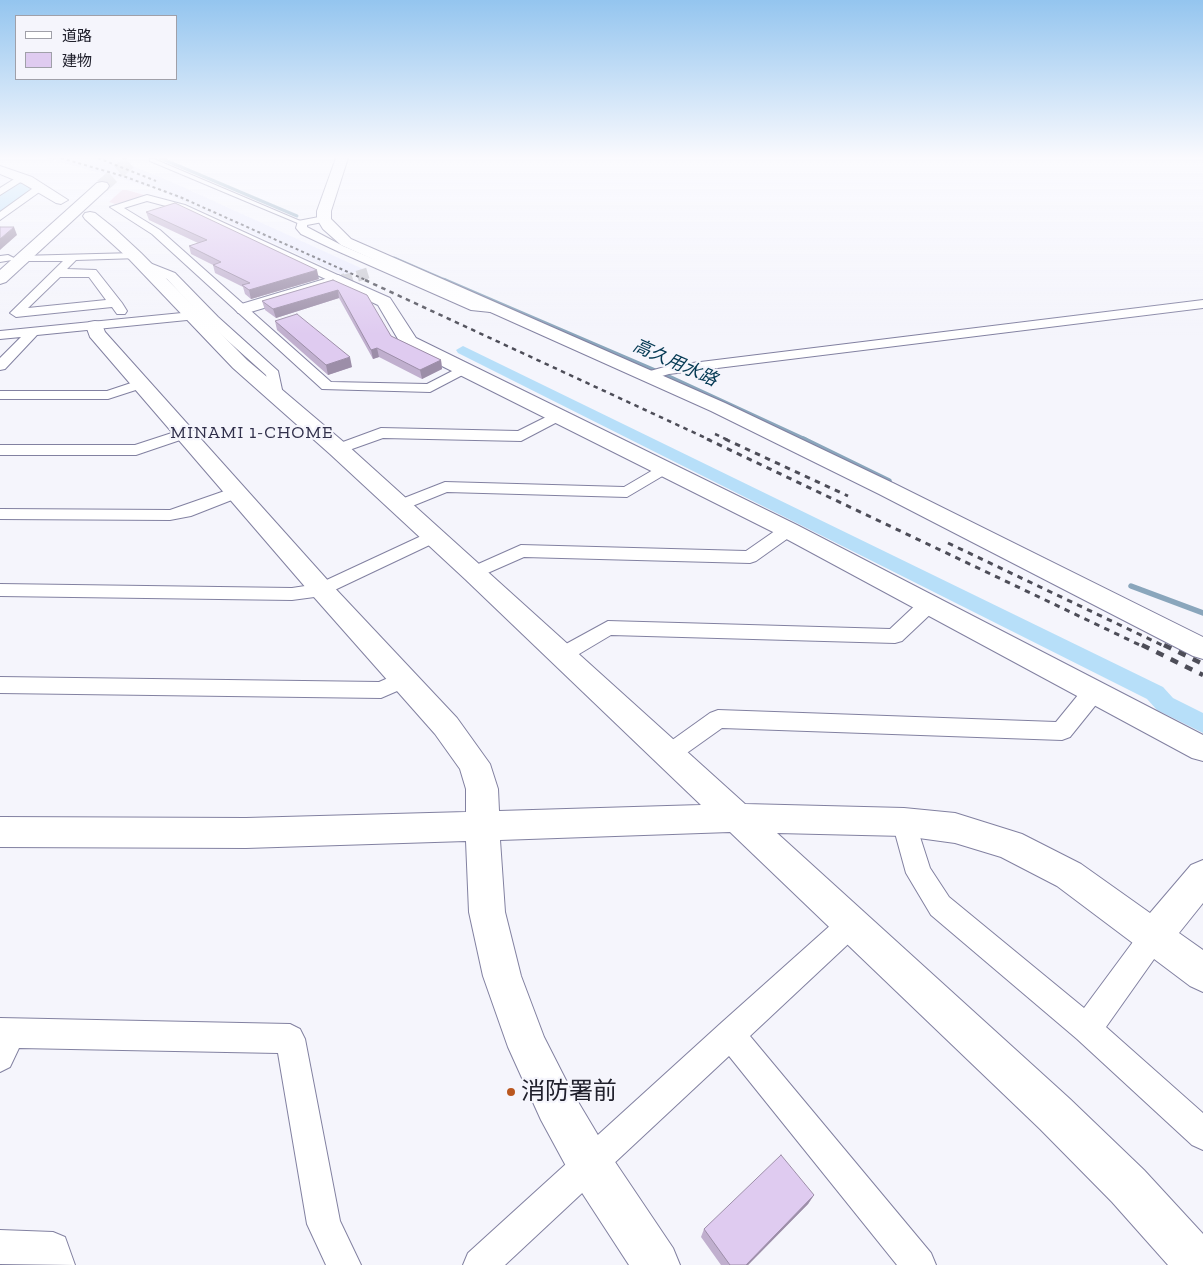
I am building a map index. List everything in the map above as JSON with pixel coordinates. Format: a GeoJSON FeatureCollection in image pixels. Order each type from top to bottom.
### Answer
{"type":"FeatureCollection","features":[{"type":"Feature","properties":{"kind":"street"},"geometry":{"type":"LineString","coordinates":[[0,279],[8,260],[59,217]]}},
{"type":"Feature","properties":{"kind":"street"},"geometry":{"type":"LineString","coordinates":[[91,217],[109,231],[203,318],[277,399],[338,449],[432,537],[474,573],[1055,1114],[1128,1186],[1199,1265]]}},
{"type":"Feature","properties":{"kind":"street"},"geometry":{"type":"LineString","coordinates":[[131,217],[156,232],[240,311],[328,386],[430,388],[465,370]]}},
{"type":"Feature","properties":{"kind":"street"},"geometry":{"type":"LineString","coordinates":[[203,217],[384,302],[409,342],[788,530],[1095,690],[1203,749]]}},
{"type":"Feature","properties":{"kind":"street"},"geometry":{"type":"LineString","coordinates":[[500,309],[475,307],[384,268],[305,232],[302,228],[302,223],[324,219],[334,233],[346,242],[500,309],[656,373],[1203,649]]}},
{"type":"Feature","properties":{"kind":"street"},"geometry":{"type":"LineString","coordinates":[[8,260],[73,257],[139,260]]}},
{"type":"Feature","properties":{"kind":"street"},"geometry":{"type":"LineString","coordinates":[[73,257],[16,313],[116,304]]}},
{"type":"Feature","properties":{"kind":"street"},"geometry":{"type":"LineString","coordinates":[[371,272],[384,268]]}},
{"type":"Feature","properties":{"kind":"street"},"geometry":{"type":"LineString","coordinates":[[57,273],[92,273],[130,322]]}},
{"type":"Feature","properties":{"kind":"street"},"geometry":{"type":"LineString","coordinates":[[0,335],[130,322],[203,318],[240,311],[338,280]]}},
{"type":"Feature","properties":{"kind":"street"},"geometry":{"type":"LineString","coordinates":[[656,373],[1203,304]]}},
{"type":"Feature","properties":{"kind":"street"},"geometry":{"type":"LineString","coordinates":[[95,326],[96,333],[140,384],[322,590],[404,679],[462,745],[474,764],[482,789],[484,825],[483,865],[487,912],[502,976],[528,1047],[556,1105],[589,1163],[656,1265]]}},
{"type":"Feature","properties":{"kind":"street"},"geometry":{"type":"LineString","coordinates":[[0,366],[32,332]]}},
{"type":"Feature","properties":{"kind":"street"},"geometry":{"type":"LineString","coordinates":[[0,395],[108,395],[140,384]]}},
{"type":"Feature","properties":{"kind":"street"},"geometry":{"type":"LineString","coordinates":[[338,449],[381,433],[521,436],[558,416]]}},
{"type":"Feature","properties":{"kind":"street"},"geometry":{"type":"LineString","coordinates":[[0,450],[136,450],[184,434]]}},
{"type":"Feature","properties":{"kind":"street"},"geometry":{"type":"LineString","coordinates":[[400,506],[445,487],[627,492],[665,468]]}},
{"type":"Feature","properties":{"kind":"street"},"geometry":{"type":"LineString","coordinates":[[0,514],[170,515],[185,512],[236,492]]}},
{"type":"Feature","properties":{"kind":"street"},"geometry":{"type":"LineString","coordinates":[[474,573],[521,551],[750,557],[788,530]]}},
{"type":"Feature","properties":{"kind":"street"},"geometry":{"type":"LineString","coordinates":[[0,590],[292,594],[322,590],[432,537]]}},
{"type":"Feature","properties":{"kind":"street"},"geometry":{"type":"LineString","coordinates":[[1030,562],[1203,628]]}},
{"type":"Feature","properties":{"kind":"street"},"geometry":{"type":"LineString","coordinates":[[562,655],[608,628],[895,636],[930,603]]}},
{"type":"Feature","properties":{"kind":"street"},"geometry":{"type":"LineString","coordinates":[[0,685],[381,690],[404,679]]}},
{"type":"Feature","properties":{"kind":"street"},"geometry":{"type":"LineString","coordinates":[[669,754],[718,719],[1062,731],[1095,690]]}},
{"type":"Feature","properties":{"kind":"street"},"geometry":{"type":"LineString","coordinates":[[0,832],[246,833],[735,818],[904,822],[955,828],[1010,845],[1069,875],[1203,973]]}},
{"type":"Feature","properties":{"kind":"street"},"geometry":{"type":"LineString","coordinates":[[904,822],[919,873],[940,906],[1087,1029],[1203,1134]]}},
{"type":"Feature","properties":{"kind":"street"},"geometry":{"type":"LineString","coordinates":[[1087,1029],[1154,936],[1203,876]]}},
{"type":"Feature","properties":{"kind":"street"},"geometry":{"type":"LineString","coordinates":[[480,1265],[851,924]]}},
{"type":"Feature","properties":{"kind":"street"},"geometry":{"type":"LineString","coordinates":[[730,1034],[919,1265]]}},
{"type":"Feature","properties":{"kind":"street"},"geometry":{"type":"LineString","coordinates":[[4,1041],[290,1039],[324,1224],[344,1265]]}},
{"type":"Feature","properties":{"kind":"street"},"geometry":{"type":"LineString","coordinates":[[0,1247],[53,1249],[58,1265]]}},
{"type":"Feature","properties":{"kind":"lane"},"geometry":{"type":"LineString","coordinates":[[288,217],[302,223]]}},
{"type":"Feature","properties":{"kind":"shaded area"},"geometry":{"type":"Polygon","coordinates":[[[217,217],[249,217],[363,269],[345,276],[217,217]]]}},
{"type":"Feature","properties":{"kind":"building"},"geometry":{"type":"Polygon","coordinates":[[[157,217],[205,217],[317,270],[249,290],[242,285],[250,283],[213,265],[221,262],[189,246],[207,240],[157,217]]]}},
{"type":"Feature","properties":{"kind":"building"},"geometry":{"type":"Polygon","coordinates":[[[0,227],[14,227],[0,239],[0,227]]]}},
{"type":"Feature","properties":{"kind":"building"},"geometry":{"type":"Polygon","coordinates":[[[333,280],[367,295],[391,336],[441,360],[420,370],[377,348],[371,350],[338,290],[273,309],[262,301],[333,280]]]}},
{"type":"Feature","properties":{"kind":"building"},"geometry":{"type":"Polygon","coordinates":[[[297,314],[350,357],[326,365],[275,321],[297,314]]]}},
{"type":"Feature","properties":{"kind":"building"},"geometry":{"type":"Polygon","coordinates":[[[781,1155],[814,1195],[746,1265],[730,1265],[704,1229],[781,1155]]]}},
{"type":"Feature","properties":{"kind":"waterway","name":"高久用水路"},"geometry":{"type":"LineString","coordinates":[[394,258],[447,281]]}},
{"type":"Feature","properties":{"kind":"waterway","name":"高久用水路"},"geometry":{"type":"LineString","coordinates":[[444,280],[663,374],[806,440]]}},
{"type":"Feature","properties":{"kind":"waterway"},"geometry":{"type":"LineString","coordinates":[[463,350],[1155,693],[1165,704],[1203,724]]}},
{"type":"Feature","properties":{"kind":"waterway","name":"高久用水路"},"geometry":{"type":"LineString","coordinates":[[803,439],[889,481]]}},
{"type":"Feature","properties":{"kind":"waterway","name":"高久用水路"},"geometry":{"type":"LineString","coordinates":[[1131,586],[1203,613]]}},
{"type":"Feature","properties":{"kind":"tunnel"},"geometry":{"type":"LineString","coordinates":[[342,281],[371,272]]}},
{"type":"Feature","properties":{"kind":"tunnel"},"geometry":{"type":"LineString","coordinates":[[323,287],[346,280]]}},
{"type":"Feature","properties":{"kind":"railway"},"geometry":{"type":"LineString","coordinates":[[225,217],[368,281]]}},
{"type":"Feature","properties":{"kind":"railway"},"geometry":{"type":"LineString","coordinates":[[365,280],[710,440]]}},
{"type":"Feature","properties":{"kind":"railway"},"geometry":{"type":"LineString","coordinates":[[715,434],[728,440]]}},
{"type":"Feature","properties":{"kind":"railway"},"geometry":{"type":"LineString","coordinates":[[707,439],[1144,647]]}},
{"type":"Feature","properties":{"kind":"railway"},"geometry":{"type":"LineString","coordinates":[[725,439],[848,496]]}},
{"type":"Feature","properties":{"kind":"railway"},"geometry":{"type":"LineString","coordinates":[[948,543],[1166,647]]}},
{"type":"Feature","properties":{"kind":"railway"},"geometry":{"type":"LineString","coordinates":[[1142,645],[1203,675]]}},
{"type":"Feature","properties":{"kind":"railway"},"geometry":{"type":"LineString","coordinates":[[1164,645],[1203,664]]}},
{"type":"Feature","properties":{"kind":"place","name":"消防署前"},"geometry":{"type":"Point","coordinates":[511,1092]}},
{"type":"Feature","properties":{"kind":"district","name":"MINAMI 1-CHOME"},"geometry":{"type":"Point","coordinates":[252,433]}}]}
